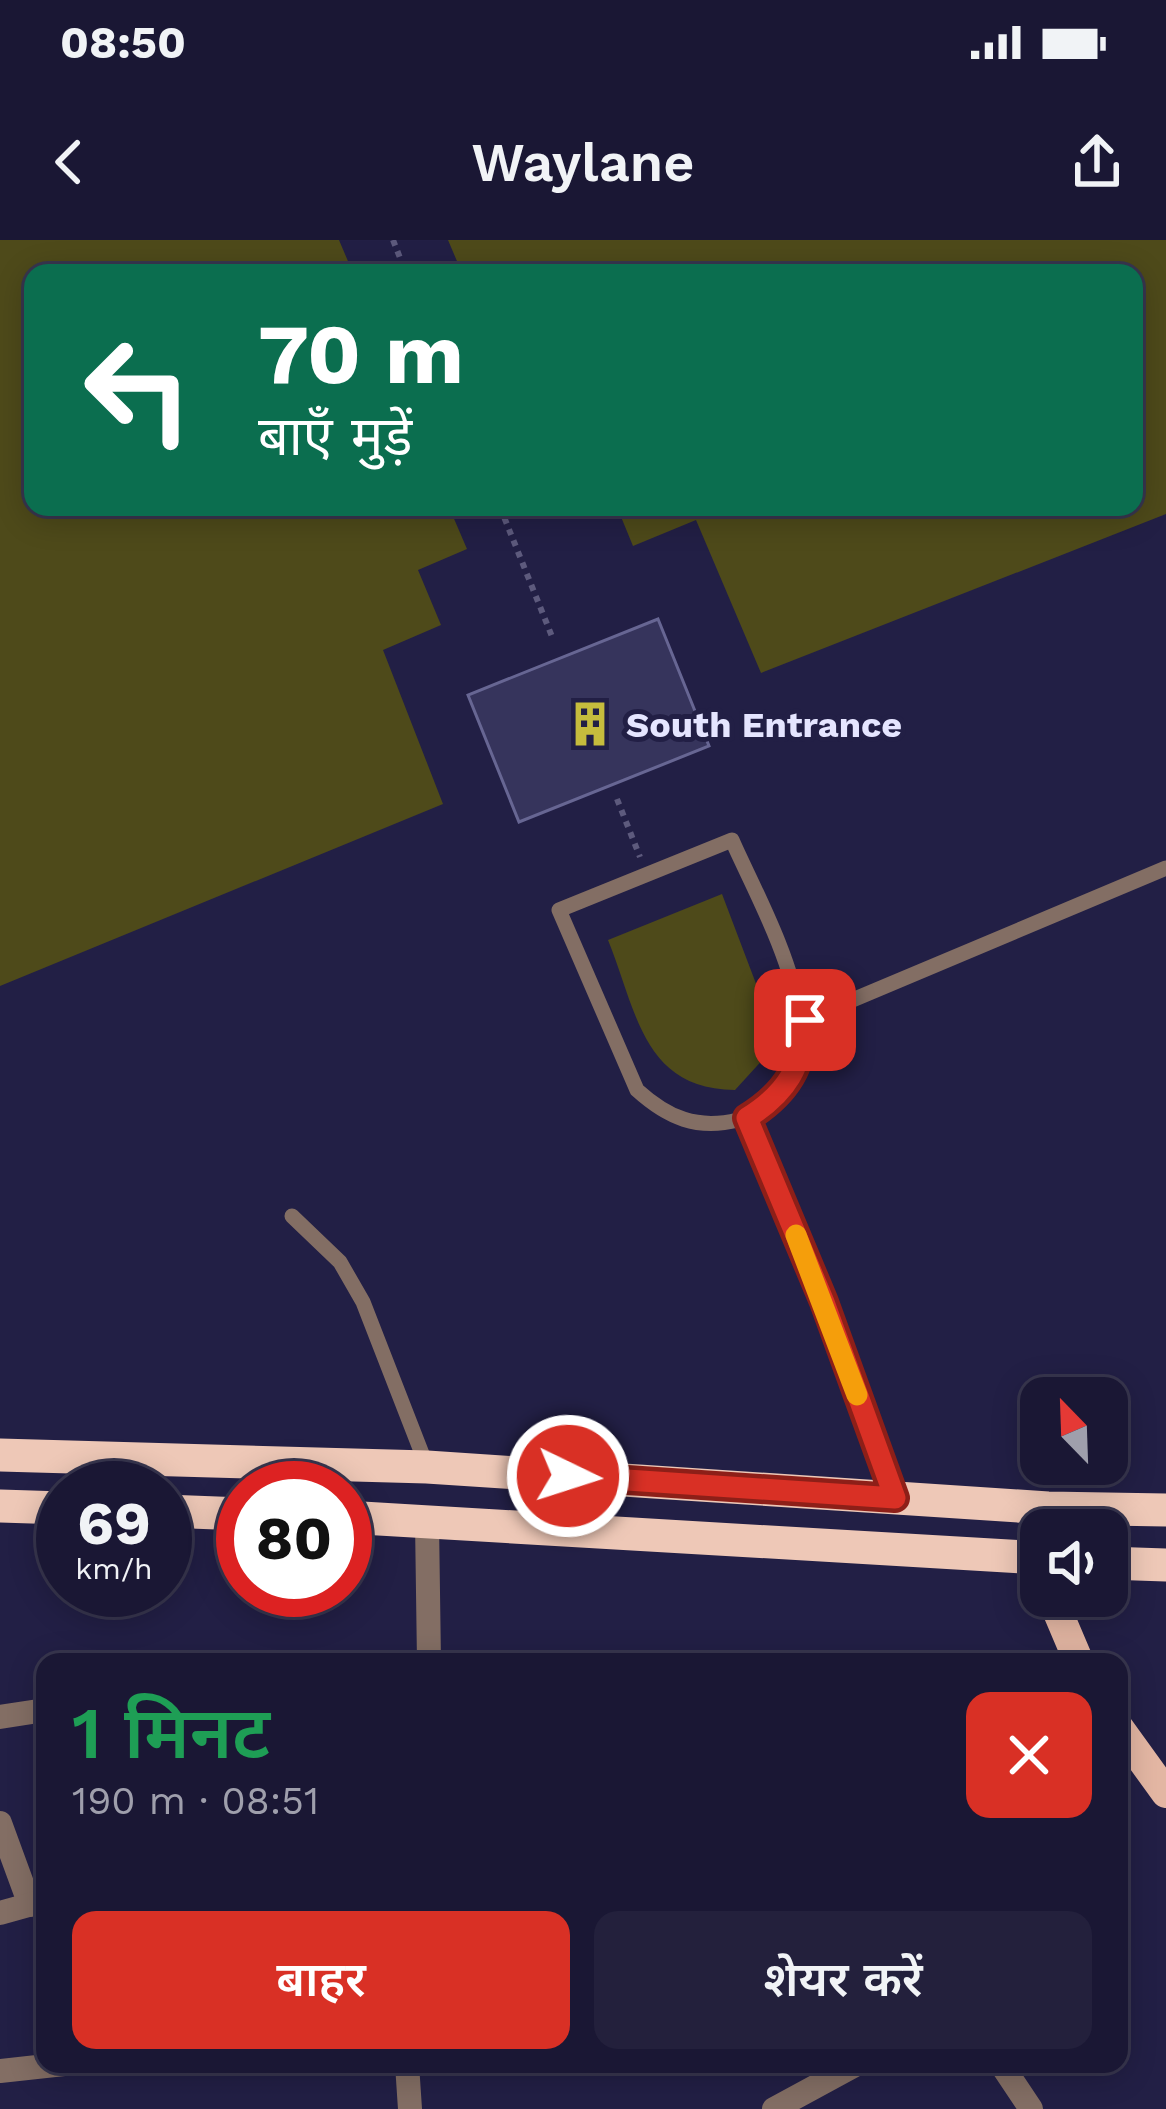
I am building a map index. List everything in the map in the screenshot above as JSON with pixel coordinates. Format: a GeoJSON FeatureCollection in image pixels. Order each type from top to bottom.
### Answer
{"type":"FeatureCollection","features":[{"type":"Feature","properties":{"kind":"highway"},"geometry":{"type":"LineString","coordinates":[[0,1455],[428,1467],[895,1498],[1020,1515]]}},
{"type":"Feature","properties":{"kind":"highway"},"geometry":{"type":"LineString","coordinates":[[0,1506],[36,1507]]}},
{"type":"Feature","properties":{"kind":"highway"},"geometry":{"type":"LineString","coordinates":[[1128,1513],[1166,1510]]}},
{"type":"Feature","properties":{"kind":"highway"},"geometry":{"type":"LineString","coordinates":[[372,1519],[1020,1557]]}},
{"type":"Feature","properties":{"kind":"highway"},"geometry":{"type":"LineString","coordinates":[[1128,1563],[1166,1564]]}},
{"type":"Feature","properties":{"kind":"main road"},"geometry":{"type":"LineString","coordinates":[[1060,1617],[1074,1653]]}},
{"type":"Feature","properties":{"kind":"main road"},"geometry":{"type":"LineString","coordinates":[[1128,1740],[1166,1793]]}},
{"type":"Feature","properties":{"kind":"street"},"geometry":{"type":"LineString","coordinates":[[428,1522],[429,1653]]}},
{"type":"Feature","properties":{"kind":"street"},"geometry":{"type":"LineString","coordinates":[[0,1717],[36,1711]]}},
{"type":"Feature","properties":{"kind":"street"},"geometry":{"type":"LineString","coordinates":[[0,1822],[36,1898]]}},
{"type":"Feature","properties":{"kind":"street"},"geometry":{"type":"LineString","coordinates":[[0,1913],[36,1903]]}},
{"type":"Feature","properties":{"kind":"street"},"geometry":{"type":"LineString","coordinates":[[0,2071],[36,2067]]}},
{"type":"Feature","properties":{"kind":"street"},"geometry":{"type":"LineString","coordinates":[[408,2073],[410,2109]]}},
{"type":"Feature","properties":{"kind":"street"},"geometry":{"type":"LineString","coordinates":[[774,2109],[840,2073]]}},
{"type":"Feature","properties":{"kind":"street"},"geometry":{"type":"LineString","coordinates":[[1006,2073],[1031,2109]]}},
{"type":"Feature","properties":{"kind":"lane"},"geometry":{"type":"LineString","coordinates":[[732,839],[805,1020],[803,1050],[792,1078],[773,1101],[747,1118],[718,1125],[688,1123],[660,1111],[637,1090],[622,1064],[559,910],[732,839]]}},
{"type":"Feature","properties":{"kind":"lane"},"geometry":{"type":"LineString","coordinates":[[805,1020],[1166,868]]}},
{"type":"Feature","properties":{"kind":"lane"},"geometry":{"type":"LineString","coordinates":[[747,1118],[824,1302],[895,1498]]}},
{"type":"Feature","properties":{"kind":"lane"},"geometry":{"type":"LineString","coordinates":[[292,1216],[340,1262],[363,1302],[428,1467]]}},
{"type":"Feature","properties":{"kind":"path"},"geometry":{"type":"LineString","coordinates":[[504,516],[553,639]]}},
{"type":"Feature","properties":{"kind":"path"},"geometry":{"type":"LineString","coordinates":[[617,799],[647,874]]}},
{"type":"Feature","properties":{"kind":"shaded area"},"geometry":{"type":"Polygon","coordinates":[[[0,240],[339,240],[349,264],[24,264],[24,516],[453,516],[467,549],[418,570],[441,625],[383,650],[443,804],[0,986],[0,240]]]}},
{"type":"Feature","properties":{"kind":"shaded area"},"geometry":{"type":"Polygon","coordinates":[[[448,240],[1166,240],[1166,514],[761,673],[696,520],[633,546],[621,516],[1143,516],[1143,264],[458,264],[448,240]]]}},
{"type":"Feature","properties":{"kind":"shaded area"},"geometry":{"type":"Polygon","coordinates":[[[722,894],[774,1031],[767,1055],[735,1090],[704,1086],[680,1076],[662,1061],[637,1019],[608,940],[722,894]]]}},
{"type":"Feature","properties":{"kind":"building","name":"South Entrance"},"geometry":{"type":"Polygon","coordinates":[[[658,619],[709,746],[519,822],[468,695],[658,619]]]}},
{"type":"Feature","properties":{"kind":"slow traffic"},"geometry":{"type":"LineString","coordinates":[[796,1235],[857,1395]]}},
{"type":"Feature","properties":{"kind":"place","name":"South Entrance"},"geometry":{"type":"Point","coordinates":[590,724]}},
{"type":"Feature","properties":{"kind":"route"},"geometry":{"type":"LineString","coordinates":[[568,1476],[895,1498],[824,1302],[747,1118],[773,1101],[792,1078],[803,1050],[805,1020]]}}]}
